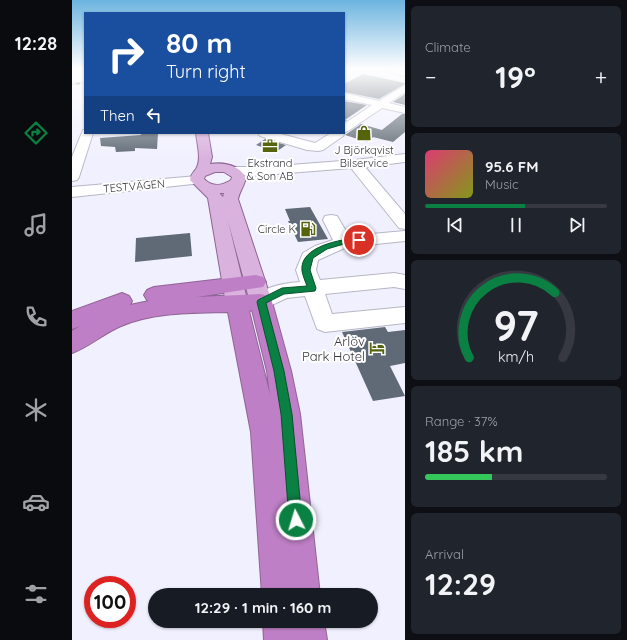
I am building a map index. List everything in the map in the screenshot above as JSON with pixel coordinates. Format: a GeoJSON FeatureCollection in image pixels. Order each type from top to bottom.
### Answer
{"type":"FeatureCollection","features":[{"type":"Feature","properties":{"kind":"highway"},"geometry":{"type":"LineString","coordinates":[[72,320],[125,300],[247,293]]}},
{"type":"Feature","properties":{"kind":"highway"},"geometry":{"type":"LineString","coordinates":[[72,342],[107,322],[136,312],[247,293]]}},
{"type":"Feature","properties":{"kind":"highway"},"geometry":{"type":"LineString","coordinates":[[247,293],[265,432],[279,588]]}},
{"type":"Feature","properties":{"kind":"highway"},"geometry":{"type":"LineString","coordinates":[[247,293],[279,371],[286,414],[301,588]]}},
{"type":"Feature","properties":{"kind":"highway"},"geometry":{"type":"LineString","coordinates":[[283,628],[284,640]]}},
{"type":"Feature","properties":{"kind":"highway"},"geometry":{"type":"LineString","coordinates":[[305,628],[306,640]]}},
{"type":"Feature","properties":{"kind":"main road"},"geometry":{"type":"LineString","coordinates":[[202,134],[205,157],[201,180],[215,197],[247,293]]}},
{"type":"Feature","properties":{"kind":"main road"},"geometry":{"type":"LineString","coordinates":[[213,134],[227,168],[232,190],[230,199],[247,293]]}},
{"type":"Feature","properties":{"kind":"main road"},"geometry":{"type":"LineString","coordinates":[[201,180],[212,168],[227,168]]}},
{"type":"Feature","properties":{"kind":"main road"},"geometry":{"type":"LineString","coordinates":[[201,180],[220,189],[227,168]]}},
{"type":"Feature","properties":{"kind":"street"},"geometry":{"type":"LineString","coordinates":[[357,99],[405,110]]}},
{"type":"Feature","properties":{"kind":"street"},"geometry":{"type":"LineString","coordinates":[[345,128],[387,99]]}},
{"type":"Feature","properties":{"kind":"street"},"geometry":{"type":"LineString","coordinates":[[72,177],[86,134]]}},
{"type":"Feature","properties":{"kind":"street"},"geometry":{"type":"LineString","coordinates":[[267,134],[312,147],[318,147],[337,134]]}},
{"type":"Feature","properties":{"kind":"street"},"geometry":{"type":"LineString","coordinates":[[358,167],[405,158]]}},
{"type":"Feature","properties":{"kind":"street"},"geometry":{"type":"LineString","coordinates":[[227,168],[358,167],[405,164]]}},
{"type":"Feature","properties":{"kind":"street"},"geometry":{"type":"LineString","coordinates":[[358,167],[405,224]]}},
{"type":"Feature","properties":{"kind":"street","name":"TESTVÄGEN"},"geometry":{"type":"LineString","coordinates":[[72,192],[201,180]]}},
{"type":"Feature","properties":{"kind":"street"},"geometry":{"type":"LineString","coordinates":[[384,199],[405,199]]}},
{"type":"Feature","properties":{"kind":"street"},"geometry":{"type":"LineString","coordinates":[[331,220],[343,241]]}},
{"type":"Feature","properties":{"kind":"street"},"geometry":{"type":"LineString","coordinates":[[405,236],[343,241],[324,248],[310,256],[306,270],[325,323],[405,315]]}},
{"type":"Feature","properties":{"kind":"street"},"geometry":{"type":"LineString","coordinates":[[247,293],[394,280],[405,282]]}},
{"type":"Feature","properties":{"kind":"shaded area"},"geometry":{"type":"Polygon","coordinates":[[[72,99],[84,99],[84,134],[345,134],[345,99],[405,99],[405,640],[72,640],[72,99]]]}},
{"type":"Feature","properties":{"kind":"building"},"geometry":{"type":"Polygon","coordinates":[[[398,99],[405,99],[405,105],[393,102],[398,99]]]}},
{"type":"Feature","properties":{"kind":"building"},"geometry":{"type":"Polygon","coordinates":[[[345,101],[367,105],[345,120],[345,101]]]}},
{"type":"Feature","properties":{"kind":"building"},"geometry":{"type":"Polygon","coordinates":[[[402,114],[405,114],[405,132],[393,142],[373,137],[402,114]]]}},
{"type":"Feature","properties":{"kind":"building","name":"J Björkqvist Bilservice"},"geometry":{"type":"Polygon","coordinates":[[[361,124],[382,130],[367,142],[345,135],[361,124]]]}},
{"type":"Feature","properties":{"kind":"building"},"geometry":{"type":"Polygon","coordinates":[[[158,134],[157,149],[135,148],[135,151],[116,152],[115,147],[101,146],[100,138],[158,134]]]}},
{"type":"Feature","properties":{"kind":"building","name":"Ekstrand & Son AB"},"geometry":{"type":"Polygon","coordinates":[[[265,139],[286,145],[276,152],[256,145],[265,139]]]}},
{"type":"Feature","properties":{"kind":"building"},"geometry":{"type":"Polygon","coordinates":[[[310,207],[328,239],[298,242],[288,221],[290,221],[285,209],[310,207]]]}},
{"type":"Feature","properties":{"kind":"building"},"geometry":{"type":"Polygon","coordinates":[[[190,233],[192,256],[135,262],[136,238],[190,233]]]}},
{"type":"Feature","properties":{"kind":"building","name":"Arlöv Park Hotel"},"geometry":{"type":"Polygon","coordinates":[[[385,327],[388,332],[405,330],[405,363],[390,366],[405,396],[373,401],[342,332],[385,327]]]}},
{"type":"Feature","properties":{"kind":"place","name":"J Björkqvist Bilservice"},"geometry":{"type":"Point","coordinates":[364,133]}},
{"type":"Feature","properties":{"kind":"place","name":"Ekstrand & Son AB"},"geometry":{"type":"Point","coordinates":[270,146]}},
{"type":"Feature","properties":{"kind":"place","name":"Circle K"},"geometry":{"type":"Point","coordinates":[308,229]}},
{"type":"Feature","properties":{"kind":"place","name":"Arlöv Park Hotel"},"geometry":{"type":"Point","coordinates":[377,348]}},
{"type":"Feature","properties":{"kind":"route"},"geometry":{"type":"LineString","coordinates":[[296,520],[286,414],[279,371],[261,302],[282,291],[312,288],[306,270],[310,256],[324,248],[343,241],[359,240]]}}]}
